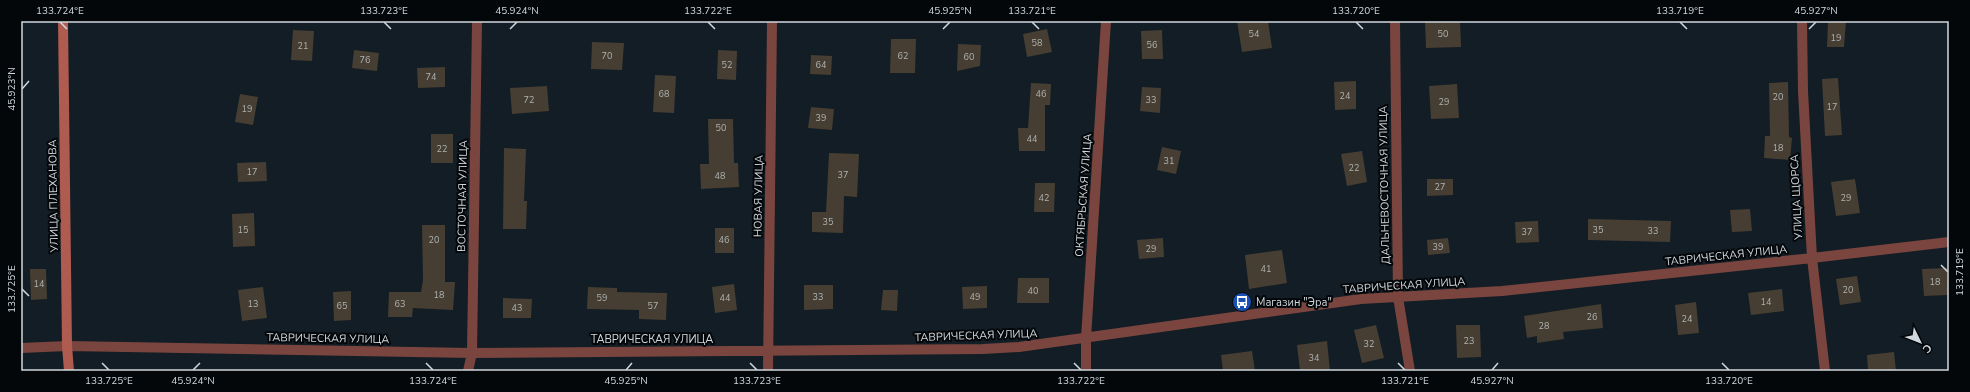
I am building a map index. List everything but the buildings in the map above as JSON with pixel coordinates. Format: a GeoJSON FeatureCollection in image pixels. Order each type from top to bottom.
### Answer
{"type":"FeatureCollection","features":[{"type":"Feature","properties":{"kind":"main road","name":"УЛИЦА ПЛЕХАНОВА"},"geometry":{"type":"LineString","coordinates":[[63,21],[66,346],[68,371]]}},
{"type":"Feature","properties":{"kind":"street","name":"ВОСТОЧНАЯ УЛИЦА"},"geometry":{"type":"LineString","coordinates":[[468,371],[472,353],[477,21]]}},
{"type":"Feature","properties":{"kind":"street","name":"НОВАЯ УЛИЦА"},"geometry":{"type":"LineString","coordinates":[[768,371],[772,21]]}},
{"type":"Feature","properties":{"kind":"street","name":"ОКТЯБРЬСКАЯ УЛИЦА"},"geometry":{"type":"LineString","coordinates":[[1086,371],[1086,338],[1106,21]]}},
{"type":"Feature","properties":{"kind":"street","name":"ДАЛЬНЕВОСТОЧНАЯ УЛИЦА"},"geometry":{"type":"LineString","coordinates":[[1395,21],[1398,297],[1410,371]]}},
{"type":"Feature","properties":{"kind":"street","name":"УЛИЦА ЩОРСА"},"geometry":{"type":"LineString","coordinates":[[1802,21],[1803,91],[1812,258],[1826,371]]}},
{"type":"Feature","properties":{"kind":"street","name":"ТАВРИЧЕСКАЯ УЛИЦА"},"geometry":{"type":"LineString","coordinates":[[21,348],[66,346],[472,353],[983,349],[1019,347],[1361,299],[1502,291],[1949,242]]}},
{"type":"Feature","properties":{"kind":"place","name":"Магазин \"Эра\""},"geometry":{"type":"Point","coordinates":[1242,302]}}]}
